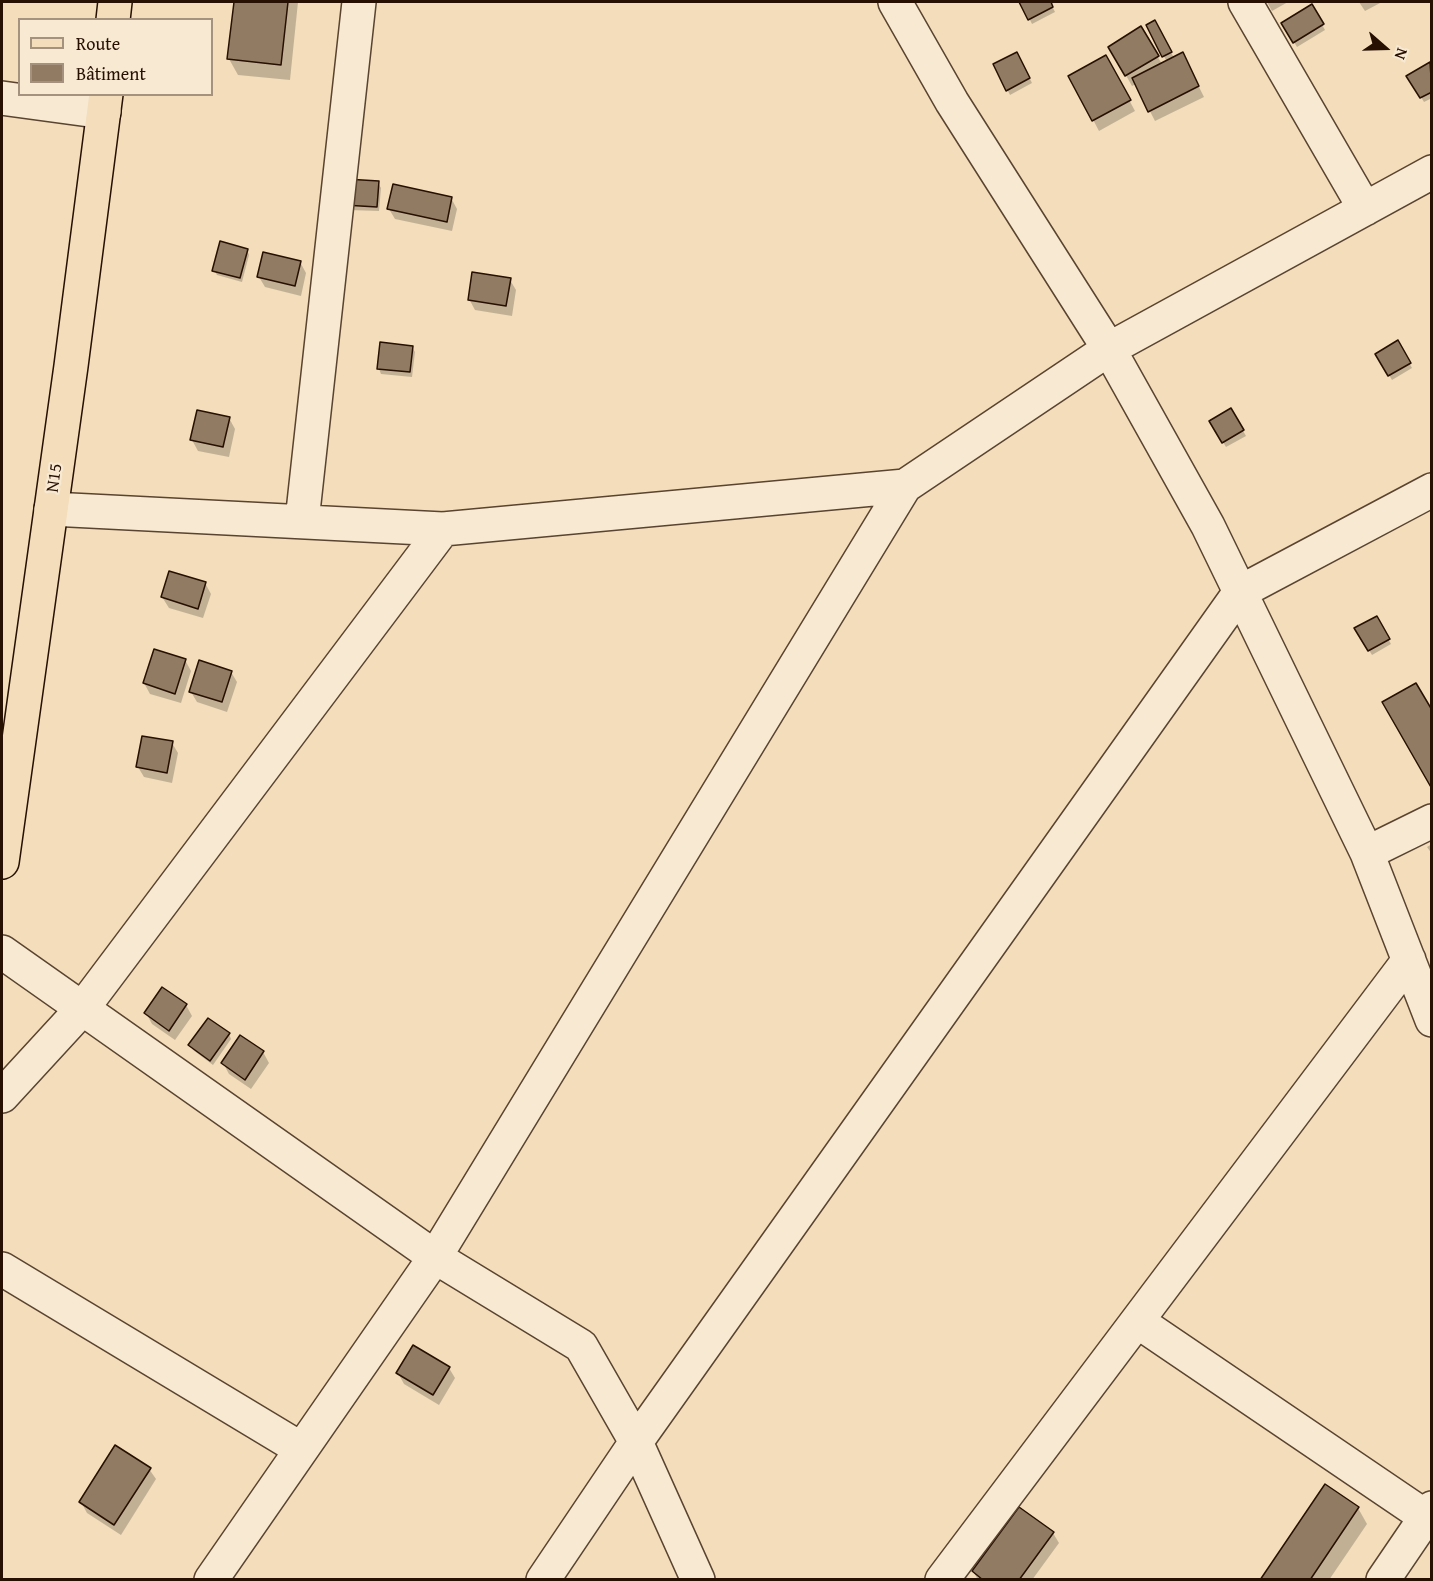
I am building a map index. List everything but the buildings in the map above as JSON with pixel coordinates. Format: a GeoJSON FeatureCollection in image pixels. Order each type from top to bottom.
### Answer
{"type":"FeatureCollection","features":[{"type":"Feature","properties":{"kind":"main road"},"geometry":{"type":"LineString","coordinates":[[113,18],[115,2]]}},
{"type":"Feature","properties":{"kind":"main road","name":"N15"},"geometry":{"type":"LineString","coordinates":[[2,862],[105,104]]}},
{"type":"Feature","properties":{"kind":"street"},"geometry":{"type":"LineString","coordinates":[[302,521],[358,2]]}},
{"type":"Feature","properties":{"kind":"street"},"geometry":{"type":"LineString","coordinates":[[895,2],[952,102],[1109,349],[1208,526],[1367,853],[1431,1020]]}},
{"type":"Feature","properties":{"kind":"street"},"geometry":{"type":"LineString","coordinates":[[1245,2],[1365,209]]}},
{"type":"Feature","properties":{"kind":"street"},"geometry":{"type":"LineString","coordinates":[[2,98],[105,104]]}},
{"type":"Feature","properties":{"kind":"street"},"geometry":{"type":"LineString","coordinates":[[211,1580],[435,1257],[905,486],[1109,349],[1431,172]]}},
{"type":"Feature","properties":{"kind":"street"},"geometry":{"type":"LineString","coordinates":[[51,509],[443,529],[905,486]]}},
{"type":"Feature","properties":{"kind":"street"},"geometry":{"type":"LineString","coordinates":[[543,1580],[636,1442],[1240,592],[1431,490]]}},
{"type":"Feature","properties":{"kind":"street"},"geometry":{"type":"LineString","coordinates":[[2,1096],[82,1009],[443,529]]}},
{"type":"Feature","properties":{"kind":"street"},"geometry":{"type":"LineString","coordinates":[[1367,853],[1431,820]]}},
{"type":"Feature","properties":{"kind":"street"},"geometry":{"type":"LineString","coordinates":[[2,952],[435,1257],[581,1346],[636,1442],[698,1580]]}},
{"type":"Feature","properties":{"kind":"street"},"geometry":{"type":"LineString","coordinates":[[942,1580],[1408,960]]}},
{"type":"Feature","properties":{"kind":"street"},"geometry":{"type":"LineString","coordinates":[[2,1269],[301,1449]]}},
{"type":"Feature","properties":{"kind":"street"},"geometry":{"type":"LineString","coordinates":[[1137,1321],[1429,1513],[1383,1580]]}}]}
